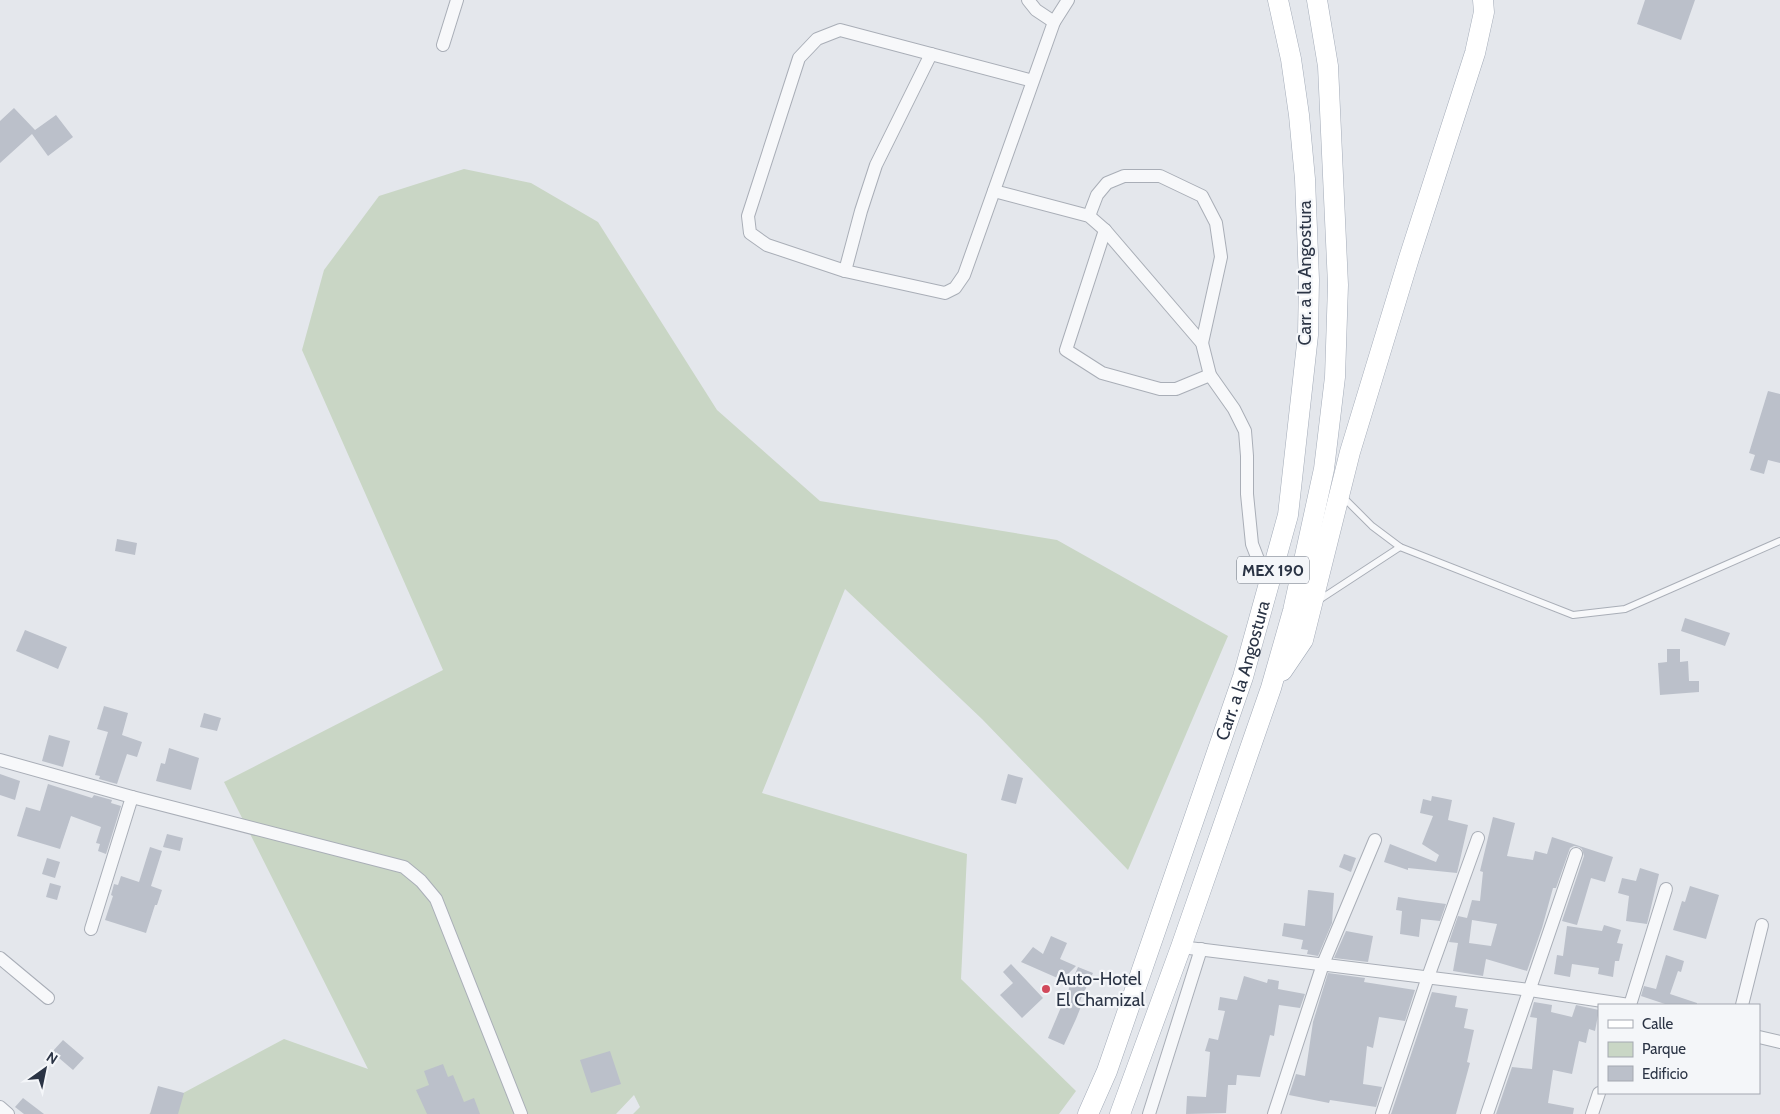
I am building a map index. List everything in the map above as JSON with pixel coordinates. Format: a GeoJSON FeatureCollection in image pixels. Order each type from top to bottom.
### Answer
{"type":"FeatureCollection","features":[{"type":"Feature","properties":{"kind":"main road","name":"Carr. a la Angostura"},"geometry":{"type":"LineString","coordinates":[[1088,1114],[1107,1071],[1204,796],[1243,677],[1288,515],[1308,335],[1309,280],[1299,115],[1291,59],[1278,0]]}},
{"type":"Feature","properties":{"kind":"main road","name":"Carr. a la Angostura"},"geometry":{"type":"LineString","coordinates":[[1120,1114],[1181,947],[1270,688],[1293,611],[1324,469],[1335,377],[1338,285],[1328,66],[1317,0]]}},
{"type":"Feature","properties":{"kind":"main road"},"geometry":{"type":"LineString","coordinates":[[1270,688],[1303,640],[1350,452],[1474,53],[1485,4]]}},
{"type":"Feature","properties":{"kind":"street"},"geometry":{"type":"LineString","coordinates":[[443,44],[457,0]]}},
{"type":"Feature","properties":{"kind":"street"},"geometry":{"type":"LineString","coordinates":[[1028,0],[1036,10],[1054,22]]}},
{"type":"Feature","properties":{"kind":"street"},"geometry":{"type":"LineString","coordinates":[[1033,81],[840,30],[817,39],[800,58],[748,216],[750,233],[767,245],[846,271],[945,293],[956,288],[964,275],[1054,22],[1068,0]]}},
{"type":"Feature","properties":{"kind":"street"},"geometry":{"type":"LineString","coordinates":[[846,271],[861,211],[876,165],[931,54]]}},
{"type":"Feature","properties":{"kind":"street"},"geometry":{"type":"LineString","coordinates":[[1088,216],[1097,195],[1107,183],[1124,176],[1160,176],[1202,196],[1216,222],[1221,257],[1202,343],[1210,375],[1234,409],[1245,430],[1247,494],[1252,544],[1259,562],[1271,578]]}},
{"type":"Feature","properties":{"kind":"street"},"geometry":{"type":"LineString","coordinates":[[994,191],[1088,216],[1105,230],[1202,343]]}},
{"type":"Feature","properties":{"kind":"street"},"geometry":{"type":"LineString","coordinates":[[1105,230],[1066,350],[1102,373],[1160,389],[1176,389],[1210,375]]}},
{"type":"Feature","properties":{"kind":"street"},"geometry":{"type":"LineString","coordinates":[[0,760],[132,797],[404,867],[421,881],[436,899],[521,1114]]}},
{"type":"Feature","properties":{"kind":"street"},"geometry":{"type":"LineString","coordinates":[[91,929],[132,797]]}},
{"type":"Feature","properties":{"kind":"street"},"geometry":{"type":"LineString","coordinates":[[1382,1114],[1428,977],[1478,838]]}},
{"type":"Feature","properties":{"kind":"street"},"geometry":{"type":"LineString","coordinates":[[1274,1114],[1324,964],[1375,840]]}},
{"type":"Feature","properties":{"kind":"street"},"geometry":{"type":"LineString","coordinates":[[1487,1114],[1576,854]]}},
{"type":"Feature","properties":{"kind":"street"},"geometry":{"type":"LineString","coordinates":[[1630,1004],[1666,889]]}},
{"type":"Feature","properties":{"kind":"street"},"geometry":{"type":"LineString","coordinates":[[1742,1004],[1762,925]]}},
{"type":"Feature","properties":{"kind":"street"},"geometry":{"type":"LineString","coordinates":[[1181,947],[1530,990],[1623,1004]]}},
{"type":"Feature","properties":{"kind":"street"},"geometry":{"type":"LineString","coordinates":[[1149,1114],[1201,949]]}},
{"type":"Feature","properties":{"kind":"street"},"geometry":{"type":"LineString","coordinates":[[0,958],[48,998]]}},
{"type":"Feature","properties":{"kind":"street"},"geometry":{"type":"LineString","coordinates":[[1760,1037],[1780,1042]]}},
{"type":"Feature","properties":{"kind":"street"},"geometry":{"type":"LineString","coordinates":[[1592,1114],[1599,1094]]}},
{"type":"Feature","properties":{"kind":"street"},"geometry":{"type":"LineString","coordinates":[[0,1107],[8,1114]]}},
{"type":"Feature","properties":{"kind":"lane"},"geometry":{"type":"LineString","coordinates":[[1340,494],[1372,526],[1400,547],[1574,614],[1625,609],[1780,541]]}},
{"type":"Feature","properties":{"kind":"lane"},"geometry":{"type":"LineString","coordinates":[[1312,604],[1400,547]]}},
{"type":"Feature","properties":{"kind":"green space"},"geometry":{"type":"Polygon","coordinates":[[[464,169],[531,183],[598,222],[717,410],[820,501],[1057,540],[1228,636],[1128,870],[982,719],[845,589],[762,793],[967,854],[961,979],[1076,1091],[1059,1114],[633,1114],[640,1107],[634,1095],[616,1114],[149,1114],[159,1106],[284,1039],[368,1069],[224,782],[443,670],[302,350],[324,270],[379,196],[464,169]]]}},
{"type":"Feature","properties":{"kind":"building"},"geometry":{"type":"Polygon","coordinates":[[[1645,0],[1695,0],[1681,40],[1637,24],[1645,0]]]}},
{"type":"Feature","properties":{"kind":"building"},"geometry":{"type":"Polygon","coordinates":[[[14,108],[35,130],[56,115],[73,137],[48,156],[32,134],[0,163],[0,121],[14,108]]]}},
{"type":"Feature","properties":{"kind":"building"},"geometry":{"type":"Polygon","coordinates":[[[1768,391],[1780,394],[1780,463],[1768,460],[1764,474],[1750,470],[1755,455],[1749,453],[1768,391]]]}},
{"type":"Feature","properties":{"kind":"building"},"geometry":{"type":"Polygon","coordinates":[[[117,539],[137,543],[135,555],[115,551],[117,539]]]}},
{"type":"Feature","properties":{"kind":"building"},"geometry":{"type":"Polygon","coordinates":[[[1685,618],[1730,633],[1725,646],[1681,631],[1685,618]]]}},
{"type":"Feature","properties":{"kind":"building"},"geometry":{"type":"Polygon","coordinates":[[[25,630],[67,647],[58,669],[16,651],[25,630]]]}},
{"type":"Feature","properties":{"kind":"building"},"geometry":{"type":"Polygon","coordinates":[[[1667,649],[1680,649],[1680,662],[1688,661],[1689,681],[1699,681],[1699,692],[1660,695],[1658,663],[1667,662],[1667,649]]]}},
{"type":"Feature","properties":{"kind":"building"},"geometry":{"type":"Polygon","coordinates":[[[104,706],[128,713],[122,735],[142,742],[137,757],[127,754],[117,784],[99,779],[100,776],[95,775],[108,732],[97,729],[104,706]]]}},
{"type":"Feature","properties":{"kind":"building"},"geometry":{"type":"Polygon","coordinates":[[[204,713],[221,718],[217,731],[200,727],[204,713]]]}},
{"type":"Feature","properties":{"kind":"building"},"geometry":{"type":"Polygon","coordinates":[[[49,735],[70,741],[63,767],[42,761],[49,735]]]}},
{"type":"Feature","properties":{"kind":"building"},"geometry":{"type":"Polygon","coordinates":[[[169,748],[199,758],[191,790],[156,781],[161,763],[165,764],[169,748]]]}},
{"type":"Feature","properties":{"kind":"building"},"geometry":{"type":"Polygon","coordinates":[[[0,774],[20,781],[15,800],[0,795],[0,774]]]}},
{"type":"Feature","properties":{"kind":"building"},"geometry":{"type":"Polygon","coordinates":[[[1008,774],[1023,778],[1016,804],[1001,800],[1008,774]]]}},
{"type":"Feature","properties":{"kind":"building"},"geometry":{"type":"Polygon","coordinates":[[[48,784],[92,798],[94,795],[112,800],[111,803],[121,806],[106,854],[98,851],[100,844],[96,843],[101,827],[71,816],[60,849],[17,836],[26,807],[40,811],[48,784]]]}},
{"type":"Feature","properties":{"kind":"building"},"geometry":{"type":"Polygon","coordinates":[[[1432,796],[1452,800],[1448,820],[1468,825],[1457,873],[1408,868],[1408,870],[1384,862],[1390,844],[1436,862],[1439,855],[1422,844],[1433,816],[1420,813],[1423,799],[1431,801],[1432,796]]]}},
{"type":"Feature","properties":{"kind":"building"},"geometry":{"type":"Polygon","coordinates":[[[1493,817],[1515,823],[1507,856],[1533,860],[1535,851],[1547,854],[1552,837],[1613,857],[1605,882],[1591,878],[1577,925],[1562,921],[1584,856],[1582,849],[1579,847],[1574,846],[1570,848],[1556,888],[1553,888],[1527,971],[1486,959],[1483,976],[1453,971],[1458,943],[1449,942],[1458,916],[1467,918],[1472,900],[1480,901],[1483,872],[1480,871],[1493,817]],[[1472,920],[1469,943],[1491,946],[1497,924],[1472,920]]]}},
{"type":"Feature","properties":{"kind":"building"},"geometry":{"type":"Polygon","coordinates":[[[167,834],[183,838],[180,851],[163,847],[167,834]]]}},
{"type":"Feature","properties":{"kind":"building"},"geometry":{"type":"Polygon","coordinates":[[[150,847],[162,851],[151,886],[162,890],[146,933],[105,920],[113,896],[111,895],[114,884],[118,885],[121,876],[139,882],[150,847]]]}},
{"type":"Feature","properties":{"kind":"building"},"geometry":{"type":"Polygon","coordinates":[[[1344,854],[1356,858],[1351,872],[1339,867],[1344,854]]]}},
{"type":"Feature","properties":{"kind":"building"},"geometry":{"type":"Polygon","coordinates":[[[47,858],[60,862],[55,878],[42,874],[47,858]]]}},
{"type":"Feature","properties":{"kind":"building"},"geometry":{"type":"Polygon","coordinates":[[[1640,868],[1659,874],[1647,924],[1626,921],[1629,896],[1618,893],[1622,878],[1636,881],[1640,868]]]}},
{"type":"Feature","properties":{"kind":"building"},"geometry":{"type":"Polygon","coordinates":[[[50,883],[61,886],[57,900],[46,897],[50,883]]]}},
{"type":"Feature","properties":{"kind":"building"},"geometry":{"type":"Polygon","coordinates":[[[1690,886],[1719,895],[1706,939],[1673,930],[1682,901],[1685,902],[1690,886]]]}},
{"type":"Feature","properties":{"kind":"building"},"geometry":{"type":"Polygon","coordinates":[[[1308,890],[1334,893],[1332,923],[1318,956],[1307,954],[1308,950],[1301,949],[1303,940],[1282,936],[1284,923],[1305,926],[1308,890]]]}},
{"type":"Feature","properties":{"kind":"building"},"geometry":{"type":"Polygon","coordinates":[[[1398,897],[1446,904],[1440,921],[1421,919],[1419,937],[1400,934],[1402,911],[1396,910],[1398,897]]]}},
{"type":"Feature","properties":{"kind":"building"},"geometry":{"type":"Polygon","coordinates":[[[1604,925],[1621,930],[1617,943],[1623,944],[1619,961],[1615,961],[1613,977],[1598,974],[1599,968],[1572,964],[1570,977],[1554,974],[1557,955],[1563,956],[1567,926],[1602,931],[1604,925]]]}},
{"type":"Feature","properties":{"kind":"building"},"geometry":{"type":"Polygon","coordinates":[[[1346,931],[1373,936],[1368,962],[1334,958],[1346,931]]]}},
{"type":"Feature","properties":{"kind":"building"},"geometry":{"type":"Polygon","coordinates":[[[1051,936],[1067,943],[1060,959],[1076,966],[1062,980],[1021,962],[1033,947],[1043,954],[1051,936]]]}},
{"type":"Feature","properties":{"kind":"building"},"geometry":{"type":"Polygon","coordinates":[[[1666,955],[1684,961],[1681,972],[1678,971],[1670,994],[1697,1004],[1665,1004],[1641,996],[1644,986],[1656,989],[1666,955]]]}},
{"type":"Feature","properties":{"kind":"building"},"geometry":{"type":"Polygon","coordinates":[[[1011,964],[1043,998],[1022,1018],[1000,995],[1013,983],[1003,972],[1011,964]]]}},
{"type":"Feature","properties":{"kind":"building"},"geometry":{"type":"Polygon","coordinates":[[[1078,967],[1093,973],[1079,1003],[1082,1004],[1064,1045],[1048,1038],[1078,967]]]}},
{"type":"Feature","properties":{"kind":"building"},"geometry":{"type":"Polygon","coordinates":[[[1328,973],[1365,978],[1364,982],[1415,990],[1405,1021],[1379,1017],[1373,1048],[1367,1046],[1363,1084],[1382,1087],[1376,1107],[1330,1100],[1329,1103],[1289,1095],[1296,1074],[1305,1076],[1313,1022],[1328,973]]]}},
{"type":"Feature","properties":{"kind":"building"},"geometry":{"type":"Polygon","coordinates":[[[1244,976],[1267,983],[1268,979],[1279,981],[1278,989],[1305,994],[1300,1008],[1279,1005],[1274,1036],[1270,1035],[1260,1077],[1237,1075],[1236,1085],[1228,1085],[1226,1113],[1186,1114],[1187,1096],[1206,1097],[1210,1052],[1205,1051],[1209,1038],[1218,1040],[1225,1011],[1218,1010],[1220,997],[1237,1000],[1244,976]]]}},
{"type":"Feature","properties":{"kind":"building"},"geometry":{"type":"Polygon","coordinates":[[[1432,992],[1457,996],[1455,1007],[1468,1009],[1464,1028],[1474,1030],[1467,1062],[1470,1063],[1456,1114],[1391,1114],[1432,992]]]}},
{"type":"Feature","properties":{"kind":"building"},"geometry":{"type":"Polygon","coordinates":[[[1534,1002],[1552,1005],[1551,1012],[1572,1017],[1576,1005],[1598,1010],[1595,1031],[1589,1029],[1586,1043],[1579,1041],[1572,1074],[1553,1070],[1548,1103],[1574,1108],[1573,1114],[1496,1114],[1512,1067],[1532,1069],[1537,1018],[1530,1017],[1534,1002]]]}},
{"type":"Feature","properties":{"kind":"building"},"geometry":{"type":"Polygon","coordinates":[[[63,1040],[84,1058],[73,1070],[52,1052],[63,1040]]]}},
{"type":"Feature","properties":{"kind":"building"},"geometry":{"type":"Polygon","coordinates":[[[610,1051],[621,1084],[591,1093],[580,1060],[610,1051]]]}},
{"type":"Feature","properties":{"kind":"building"},"geometry":{"type":"Polygon","coordinates":[[[443,1064],[448,1077],[453,1075],[464,1102],[474,1098],[480,1114],[427,1114],[416,1090],[429,1085],[424,1071],[443,1064]]]}},
{"type":"Feature","properties":{"kind":"building"},"geometry":{"type":"Polygon","coordinates":[[[158,1086],[184,1093],[178,1114],[150,1114],[158,1086]]]}},
{"type":"Feature","properties":{"kind":"building"},"geometry":{"type":"Polygon","coordinates":[[[23,1098],[44,1114],[24,1114],[15,1107],[23,1098]]]}},
{"type":"Feature","properties":{"kind":"place","name":"Auto-Hotel El Chamizal"},"geometry":{"type":"Point","coordinates":[1046,989]}}]}
